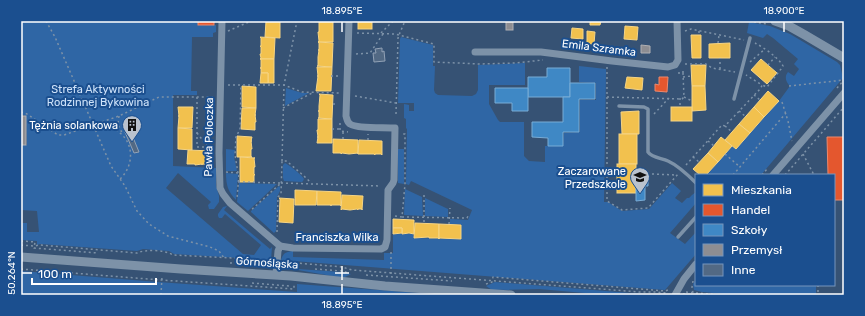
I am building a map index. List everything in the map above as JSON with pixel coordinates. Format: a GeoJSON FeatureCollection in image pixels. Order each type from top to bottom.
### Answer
{"type":"FeatureCollection","features":[{"type":"Feature","properties":{"kind":"street","name":"Pawła Poloczka"},"geometry":{"type":"LineString","coordinates":[[222,21],[219,160],[220,188],[230,203],[280,246]]}},
{"type":"Feature","properties":{"kind":"street"},"geometry":{"type":"LineString","coordinates":[[349,21],[346,116],[349,123],[357,126],[395,128],[395,134]]}},
{"type":"Feature","properties":{"kind":"street","name":"Emila Szramka"},"geometry":{"type":"LineString","coordinates":[[475,52],[541,52],[668,67],[675,65],[678,60],[677,21]]}},
{"type":"Feature","properties":{"kind":"street"},"geometry":{"type":"LineString","coordinates":[[775,21],[785,24],[844,58]]}},
{"type":"Feature","properties":{"kind":"street"},"geometry":{"type":"LineString","coordinates":[[775,174],[844,93]]}},
{"type":"Feature","properties":{"kind":"street","name":"Franciszka Wilka"},"geometry":{"type":"LineString","coordinates":[[280,246],[293,248],[381,249],[385,247],[388,233],[388,190],[394,183],[395,134]]}},
{"type":"Feature","properties":{"kind":"street"},"geometry":{"type":"LineString","coordinates":[[276,275],[278,251],[280,246]]}},
{"type":"Feature","properties":{"kind":"street","name":"Górnośląska"},"geometry":{"type":"LineString","coordinates":[[21,257],[295,276],[386,286],[511,295]]}},
{"type":"Feature","properties":{"kind":"street"},"geometry":{"type":"LineString","coordinates":[[676,293],[684,279],[695,265]]}},
{"type":"Feature","properties":{"kind":"lane"},"geometry":{"type":"LineString","coordinates":[[734,99],[750,38]]}},
{"type":"Feature","properties":{"kind":"lane"},"geometry":{"type":"LineString","coordinates":[[619,106],[644,107],[648,109],[648,152],[667,160],[695,182]]}},
{"type":"Feature","properties":{"kind":"lane"},"geometry":{"type":"LineString","coordinates":[[678,237],[695,218]]}},
{"type":"Feature","properties":{"kind":"path"},"geometry":{"type":"LineString","coordinates":[[46,21],[55,37],[111,166],[125,186],[137,211],[149,224],[168,236],[210,247],[219,251],[224,258]]}},
{"type":"Feature","properties":{"kind":"path"},"geometry":{"type":"LineString","coordinates":[[228,31],[251,21]]}},
{"type":"Feature","properties":{"kind":"path"},"geometry":{"type":"LineString","coordinates":[[277,236],[278,197],[281,194],[284,85],[296,21]]}},
{"type":"Feature","properties":{"kind":"path"},"geometry":{"type":"LineString","coordinates":[[348,54],[370,53],[382,34],[393,21]]}},
{"type":"Feature","properties":{"kind":"path"},"geometry":{"type":"LineString","coordinates":[[396,114],[399,35],[405,21]]}},
{"type":"Feature","properties":{"kind":"path"},"geometry":{"type":"LineString","coordinates":[[354,33],[399,35],[434,44],[434,62],[480,64]]}},
{"type":"Feature","properties":{"kind":"path"},"geometry":{"type":"LineString","coordinates":[[718,43],[719,35]]}},
{"type":"Feature","properties":{"kind":"path"},"geometry":{"type":"LineString","coordinates":[[683,64],[706,64],[712,68],[742,71],[762,86],[767,87],[782,68],[781,63],[765,49],[752,42]]}},
{"type":"Feature","properties":{"kind":"path"},"geometry":{"type":"LineString","coordinates":[[742,71],[765,49]]}},
{"type":"Feature","properties":{"kind":"path"},"geometry":{"type":"LineString","coordinates":[[768,65],[775,57]]}},
{"type":"Feature","properties":{"kind":"path"},"geometry":{"type":"LineString","coordinates":[[720,58],[720,69]]}},
{"type":"Feature","properties":{"kind":"path"},"geometry":{"type":"LineString","coordinates":[[608,67],[607,201],[622,210],[648,208],[722,125],[725,126],[762,86]]}},
{"type":"Feature","properties":{"kind":"path"},"geometry":{"type":"LineString","coordinates":[[683,73],[684,97]]}},
{"type":"Feature","properties":{"kind":"path"},"geometry":{"type":"LineString","coordinates":[[331,76],[341,76]]}},
{"type":"Feature","properties":{"kind":"path"},"geometry":{"type":"LineString","coordinates":[[683,77],[691,76]]}},
{"type":"Feature","properties":{"kind":"path"},"geometry":{"type":"LineString","coordinates":[[789,86],[844,80]]}},
{"type":"Feature","properties":{"kind":"path"},"geometry":{"type":"LineString","coordinates":[[226,88],[227,85],[284,85],[302,92],[341,93],[340,96],[357,96],[396,103]]}},
{"type":"Feature","properties":{"kind":"path"},"geometry":{"type":"LineString","coordinates":[[237,203],[238,173],[235,155],[236,136],[240,130],[241,85]]}},
{"type":"Feature","properties":{"kind":"path"},"geometry":{"type":"LineString","coordinates":[[283,108],[314,92]]}},
{"type":"Feature","properties":{"kind":"path"},"geometry":{"type":"LineString","coordinates":[[754,95],[760,100]]}},
{"type":"Feature","properties":{"kind":"path"},"geometry":{"type":"LineString","coordinates":[[21,112],[58,135],[64,135],[120,116],[159,97],[221,97]]}},
{"type":"Feature","properties":{"kind":"path"},"geometry":{"type":"LineString","coordinates":[[197,97],[197,147],[215,147]]}},
{"type":"Feature","properties":{"kind":"path"},"geometry":{"type":"LineString","coordinates":[[607,98],[682,99],[684,97],[692,101]]}},
{"type":"Feature","properties":{"kind":"path"},"geometry":{"type":"LineString","coordinates":[[654,114],[670,98]]}},
{"type":"Feature","properties":{"kind":"path"},"geometry":{"type":"LineString","coordinates":[[680,98],[680,107]]}},
{"type":"Feature","properties":{"kind":"path"},"geometry":{"type":"LineString","coordinates":[[782,102],[792,141]]}},
{"type":"Feature","properties":{"kind":"path"},"geometry":{"type":"LineString","coordinates":[[333,104],[340,104]]}},
{"type":"Feature","properties":{"kind":"path"},"geometry":{"type":"LineString","coordinates":[[786,174],[844,107]]}},
{"type":"Feature","properties":{"kind":"path"},"geometry":{"type":"LineString","coordinates":[[739,111],[746,117]]}},
{"type":"Feature","properties":{"kind":"path"},"geometry":{"type":"LineString","coordinates":[[734,174],[786,113]]}},
{"type":"Feature","properties":{"kind":"path"},"geometry":{"type":"LineString","coordinates":[[120,116],[118,124],[128,143],[131,157],[128,170],[120,179]]}},
{"type":"Feature","properties":{"kind":"path"},"geometry":{"type":"LineString","coordinates":[[340,120],[340,131],[352,132]]}},
{"type":"Feature","properties":{"kind":"path"},"geometry":{"type":"LineString","coordinates":[[94,125],[112,127],[122,134]]}},
{"type":"Feature","properties":{"kind":"path"},"geometry":{"type":"LineString","coordinates":[[725,126],[732,132]]}},
{"type":"Feature","properties":{"kind":"path"},"geometry":{"type":"LineString","coordinates":[[332,129],[340,129]]}},
{"type":"Feature","properties":{"kind":"path"},"geometry":{"type":"LineString","coordinates":[[343,132],[343,139]]}},
{"type":"Feature","properties":{"kind":"path"},"geometry":{"type":"LineString","coordinates":[[368,132],[368,140]]}},
{"type":"Feature","properties":{"kind":"path"},"geometry":{"type":"LineString","coordinates":[[197,133],[208,147]]}},
{"type":"Feature","properties":{"kind":"path"},"geometry":{"type":"LineString","coordinates":[[395,134],[406,134],[405,184],[402,216]]}},
{"type":"Feature","properties":{"kind":"path"},"geometry":{"type":"LineString","coordinates":[[708,141],[714,146]]}},
{"type":"Feature","properties":{"kind":"path"},"geometry":{"type":"LineString","coordinates":[[725,154],[740,167]]}},
{"type":"Feature","properties":{"kind":"path"},"geometry":{"type":"LineString","coordinates":[[803,154],[813,174]]}},
{"type":"Feature","properties":{"kind":"path"},"geometry":{"type":"LineString","coordinates":[[693,157],[699,162]]}},
{"type":"Feature","properties":{"kind":"path"},"geometry":{"type":"LineString","coordinates":[[282,161],[287,161],[311,183]]}},
{"type":"Feature","properties":{"kind":"path"},"geometry":{"type":"LineString","coordinates":[[224,175],[224,172],[238,173]]}},
{"type":"Feature","properties":{"kind":"path"},"geometry":{"type":"LineString","coordinates":[[652,174],[677,175]]}},
{"type":"Feature","properties":{"kind":"path"},"geometry":{"type":"LineString","coordinates":[[238,182],[311,183],[390,187]]}},
{"type":"Feature","properties":{"kind":"path"},"geometry":{"type":"LineString","coordinates":[[248,212],[281,183]]}},
{"type":"Feature","properties":{"kind":"path"},"geometry":{"type":"LineString","coordinates":[[424,195],[424,223]]}},
{"type":"Feature","properties":{"kind":"path"},"geometry":{"type":"LineString","coordinates":[[449,224],[450,208]]}},
{"type":"Feature","properties":{"kind":"path"},"geometry":{"type":"LineString","coordinates":[[392,216],[449,218],[467,218],[468,216]]}},
{"type":"Feature","properties":{"kind":"path"},"geometry":{"type":"LineString","coordinates":[[21,241],[35,242],[34,248],[103,254]]}},
{"type":"Feature","properties":{"kind":"path"},"geometry":{"type":"LineString","coordinates":[[21,245],[40,245],[137,253],[142,250],[169,252],[173,255],[342,267],[352,270],[492,280]]}},
{"type":"Feature","properties":{"kind":"path"},"geometry":{"type":"LineString","coordinates":[[390,276],[391,249]]}},
{"type":"Feature","properties":{"kind":"path"},"geometry":{"type":"LineString","coordinates":[[21,269],[294,289],[296,268],[289,265],[277,263],[270,263],[267,265],[236,262],[225,263]]}},
{"type":"Feature","properties":{"kind":"path"},"geometry":{"type":"LineString","coordinates":[[311,269],[342,271],[352,274]]}},
{"type":"Feature","properties":{"kind":"path"},"geometry":{"type":"LineString","coordinates":[[360,274],[454,282]]}},
{"type":"Feature","properties":{"kind":"path"},"geometry":{"type":"LineString","coordinates":[[161,295],[162,276]]}},
{"type":"Feature","properties":{"kind":"path"},"geometry":{"type":"LineString","coordinates":[[486,284],[492,282],[492,277],[676,293],[720,295]]}},
{"type":"Feature","properties":{"kind":"path"},"geometry":{"type":"LineString","coordinates":[[693,293],[692,287],[694,280]]}},
{"type":"Feature","properties":{"kind":"green space","name":"Strefa Aktywności Rodzinnej Bykowina"},"geometry":{"type":"Polygon","coordinates":[[[21,21],[198,21],[198,25],[216,25],[216,32],[213,33],[213,37],[192,37],[191,91],[197,91],[197,95],[173,95],[173,166],[216,168],[216,185],[219,202],[214,209],[209,209],[208,205],[211,202],[178,173],[166,188],[243,254],[254,255],[261,245],[225,214],[222,218],[219,218],[218,214],[223,207],[227,206],[224,210],[270,249],[272,247],[271,260],[174,254],[169,251],[143,249],[137,251],[37,245],[37,241],[21,240],[21,223],[27,223],[27,232],[39,232],[37,211],[21,210],[21,145],[27,145],[26,116],[21,114],[21,21]]]}},
{"type":"Feature","properties":{"kind":"green space"},"geometry":{"type":"Polygon","coordinates":[[[749,22],[770,26],[790,34],[837,62],[840,65],[843,78],[762,174],[708,174],[732,146],[736,149],[779,101],[790,86],[786,79],[788,72],[794,76],[799,69],[794,64],[798,59],[773,38],[767,34],[763,38],[747,33],[749,22]]]}},
{"type":"Feature","properties":{"kind":"green space"},"geometry":{"type":"Polygon","coordinates":[[[401,37],[433,45],[433,66],[435,66],[434,90],[438,95],[472,96],[476,94],[478,90],[478,65],[525,63],[525,85],[489,85],[489,104],[500,122],[524,122],[524,156],[529,161],[545,162],[545,146],[563,146],[564,133],[580,132],[580,100],[596,100],[596,83],[579,82],[579,66],[606,69],[604,202],[608,202],[622,211],[649,209],[672,183],[681,191],[675,198],[682,203],[695,193],[695,204],[670,233],[685,244],[695,233],[695,255],[665,290],[281,260],[285,253],[293,251],[293,257],[384,260],[384,253],[393,253],[393,234],[413,234],[414,238],[461,239],[461,224],[450,224],[450,219],[468,220],[472,210],[411,181],[409,185],[406,184],[407,129],[406,119],[404,118],[404,104],[409,105],[409,111],[414,111],[414,103],[398,103],[401,37]]]}},
{"type":"Feature","properties":{"kind":"green space"},"geometry":{"type":"Polygon","coordinates":[[[286,88],[302,93],[309,93],[285,106],[286,88]]]}},
{"type":"Feature","properties":{"kind":"green space"},"geometry":{"type":"Polygon","coordinates":[[[226,149],[235,150],[234,157],[237,171],[226,171],[226,149]]]}},
{"type":"Feature","properties":{"kind":"green space"},"geometry":{"type":"Polygon","coordinates":[[[398,149],[404,149],[404,184],[398,183],[398,149]]]}},
{"type":"Feature","properties":{"kind":"green space"},"geometry":{"type":"Polygon","coordinates":[[[285,163],[303,177],[304,179],[302,182],[284,181],[283,165],[285,163]]]}},
{"type":"Feature","properties":{"kind":"green space"},"geometry":{"type":"Polygon","coordinates":[[[226,173],[238,174],[236,200],[228,188],[226,173]]]}},
{"type":"Feature","properties":{"kind":"green space"},"geometry":{"type":"Polygon","coordinates":[[[239,183],[277,184],[248,211],[237,202],[239,183]]]}},
{"type":"Feature","properties":{"kind":"green space"},"geometry":{"type":"Polygon","coordinates":[[[279,186],[280,191],[277,197],[276,231],[274,233],[251,211],[279,186]]]}},
{"type":"Feature","properties":{"kind":"green space"},"geometry":{"type":"Polygon","coordinates":[[[405,189],[422,197],[423,216],[404,215],[405,189]]]}},
{"type":"Feature","properties":{"kind":"green space"},"geometry":{"type":"Polygon","coordinates":[[[425,198],[448,209],[448,217],[425,216],[425,198]]]}},
{"type":"Feature","properties":{"kind":"green space"},"geometry":{"type":"Polygon","coordinates":[[[298,269],[341,272],[351,274],[343,278],[298,269]]]}},
{"type":"Feature","properties":{"kind":"green space"},"geometry":{"type":"Polygon","coordinates":[[[21,271],[297,292],[297,284],[446,295],[21,295],[21,271]]]}},
{"type":"Feature","properties":{"kind":"green space"},"geometry":{"type":"Polygon","coordinates":[[[695,281],[695,286],[816,286],[816,295],[735,295],[694,290],[693,284],[695,281]]]}},
{"type":"Feature","properties":{"kind":"green space"},"geometry":{"type":"Polygon","coordinates":[[[495,282],[663,295],[607,295],[539,289],[492,290],[486,286],[495,282]]]}},
{"type":"Feature","properties":{"kind":"building: Mieszkania"},"geometry":{"type":"Polygon","coordinates":[[[266,21],[280,21],[280,38],[265,37],[266,21]]]}},
{"type":"Feature","properties":{"kind":"building: Mieszkania"},"geometry":{"type":"Polygon","coordinates":[[[319,21],[333,21],[333,42],[318,42],[319,21]]]}},
{"type":"Feature","properties":{"kind":"building: Mieszkania"},"geometry":{"type":"Polygon","coordinates":[[[358,21],[372,21],[372,29],[358,29],[358,21]]]}},
{"type":"Feature","properties":{"kind":"building: Mieszkania"},"geometry":{"type":"Polygon","coordinates":[[[590,21],[601,21],[600,25],[590,25],[590,21]]]}},
{"type":"Feature","properties":{"kind":"building: Mieszkania"},"geometry":{"type":"Polygon","coordinates":[[[625,26],[638,27],[637,40],[624,39],[625,26]]]}},
{"type":"Feature","properties":{"kind":"building: Mieszkania"},"geometry":{"type":"Polygon","coordinates":[[[572,28],[583,29],[583,39],[571,38],[572,28]]]}},
{"type":"Feature","properties":{"kind":"building: Mieszkania"},"geometry":{"type":"Polygon","coordinates":[[[587,31],[595,32],[594,44],[587,44],[587,31]]]}},
{"type":"Feature","properties":{"kind":"building: Mieszkania"},"geometry":{"type":"Polygon","coordinates":[[[691,35],[701,35],[701,58],[692,58],[691,35]]]}},
{"type":"Feature","properties":{"kind":"building: Mieszkania"},"geometry":{"type":"Polygon","coordinates":[[[260,37],[275,38],[274,59],[260,59],[260,37]]]}},
{"type":"Feature","properties":{"kind":"building: Mieszkania"},"geometry":{"type":"Polygon","coordinates":[[[318,42],[333,43],[332,67],[317,66],[319,50],[318,42]]]}},
{"type":"Feature","properties":{"kind":"building: Mieszkania"},"geometry":{"type":"Polygon","coordinates":[[[730,43],[730,58],[709,58],[709,44],[730,43]]]}},
{"type":"Feature","properties":{"kind":"building: Mieszkania"},"geometry":{"type":"Polygon","coordinates":[[[261,59],[274,59],[274,83],[268,83],[268,73],[261,73],[261,59]]]}},
{"type":"Feature","properties":{"kind":"building: Mieszkania"},"geometry":{"type":"Polygon","coordinates":[[[761,59],[777,73],[767,84],[751,70],[761,59]]]}},
{"type":"Feature","properties":{"kind":"building: Mieszkania"},"geometry":{"type":"Polygon","coordinates":[[[691,65],[706,65],[705,86],[692,86],[691,65]]]}},
{"type":"Feature","properties":{"kind":"building: Mieszkania"},"geometry":{"type":"Polygon","coordinates":[[[317,67],[332,67],[331,91],[316,91],[318,76],[317,67]]]}},
{"type":"Feature","properties":{"kind":"building: Mieszkania"},"geometry":{"type":"Polygon","coordinates":[[[261,73],[268,73],[268,83],[260,83],[261,73]]]}},
{"type":"Feature","properties":{"kind":"building: Mieszkania"},"geometry":{"type":"Polygon","coordinates":[[[627,77],[643,78],[642,90],[625,88],[627,77]]]}},
{"type":"Feature","properties":{"kind":"building: Mieszkania"},"geometry":{"type":"Polygon","coordinates":[[[242,86],[256,87],[256,108],[242,107],[242,86]]]}},
{"type":"Feature","properties":{"kind":"building: Mieszkania"},"geometry":{"type":"Polygon","coordinates":[[[692,86],[705,86],[706,110],[692,111],[692,86]]]}},
{"type":"Feature","properties":{"kind":"building: Mieszkania"},"geometry":{"type":"Polygon","coordinates":[[[768,91],[779,101],[764,117],[754,107],[768,91]]]}},
{"type":"Feature","properties":{"kind":"building: Mieszkania"},"geometry":{"type":"Polygon","coordinates":[[[319,94],[333,95],[332,119],[318,118],[319,94]]]}},
{"type":"Feature","properties":{"kind":"building: Mieszkania"},"geometry":{"type":"Polygon","coordinates":[[[178,107],[193,107],[192,128],[178,128],[178,107]]]}},
{"type":"Feature","properties":{"kind":"building: Mieszkania"},"geometry":{"type":"Polygon","coordinates":[[[671,107],[692,107],[692,121],[671,121],[671,107]]]}},
{"type":"Feature","properties":{"kind":"building: Mieszkania"},"geometry":{"type":"Polygon","coordinates":[[[754,107],[764,117],[750,133],[739,124],[754,107]]]}},
{"type":"Feature","properties":{"kind":"building: Mieszkania"},"geometry":{"type":"Polygon","coordinates":[[[242,108],[256,108],[255,130],[241,129],[242,108]]]}},
{"type":"Feature","properties":{"kind":"building: Mieszkania"},"geometry":{"type":"Polygon","coordinates":[[[639,111],[639,134],[622,134],[621,112],[639,111]]]}},
{"type":"Feature","properties":{"kind":"building: Mieszkania"},"geometry":{"type":"Polygon","coordinates":[[[318,119],[332,119],[332,143],[317,143],[318,119]]]}},
{"type":"Feature","properties":{"kind":"building: Mieszkania"},"geometry":{"type":"Polygon","coordinates":[[[739,124],[750,133],[736,149],[725,140],[739,124]]]}},
{"type":"Feature","properties":{"kind":"building: Mieszkania"},"geometry":{"type":"Polygon","coordinates":[[[178,128],[192,129],[192,150],[178,149],[178,128]]]}},
{"type":"Feature","properties":{"kind":"building: Mieszkania"},"geometry":{"type":"Polygon","coordinates":[[[619,134],[637,134],[637,164],[619,164],[619,134]]]}},
{"type":"Feature","properties":{"kind":"building: Mieszkania"},"geometry":{"type":"Polygon","coordinates":[[[237,136],[252,137],[251,157],[237,157],[237,136]]]}},
{"type":"Feature","properties":{"kind":"building: Mieszkania"},"geometry":{"type":"Polygon","coordinates":[[[721,137],[732,146],[718,162],[708,153],[721,137]]]}},
{"type":"Feature","properties":{"kind":"building: Mieszkania"},"geometry":{"type":"Polygon","coordinates":[[[333,139],[358,140],[358,153],[333,153],[333,139]]]}},
{"type":"Feature","properties":{"kind":"building: Mieszkania"},"geometry":{"type":"Polygon","coordinates":[[[359,140],[382,141],[382,155],[358,154],[359,140]]]}},
{"type":"Feature","properties":{"kind":"building: Mieszkania"},"geometry":{"type":"Polygon","coordinates":[[[188,150],[212,151],[211,165],[187,164],[188,150]]]}},
{"type":"Feature","properties":{"kind":"building: Mieszkania"},"geometry":{"type":"Polygon","coordinates":[[[708,153],[718,162],[707,174],[699,174],[693,169],[708,153]]]}},
{"type":"Feature","properties":{"kind":"building: Mieszkania"},"geometry":{"type":"Polygon","coordinates":[[[240,157],[255,158],[254,182],[240,182],[240,157]]]}},
{"type":"Feature","properties":{"kind":"building: Mieszkania"},"geometry":{"type":"Polygon","coordinates":[[[617,164],[636,164],[636,193],[617,193],[617,164]]]}},
{"type":"Feature","properties":{"kind":"building: Mieszkania"},"geometry":{"type":"Polygon","coordinates":[[[295,190],[317,191],[316,205],[295,205],[295,190]]]}},
{"type":"Feature","properties":{"kind":"building: Mieszkania"},"geometry":{"type":"Polygon","coordinates":[[[317,191],[341,192],[341,206],[317,205],[317,191]]]}},
{"type":"Feature","properties":{"kind":"building: Mieszkania"},"geometry":{"type":"Polygon","coordinates":[[[342,195],[363,196],[362,210],[341,210],[342,195]]]}},
{"type":"Feature","properties":{"kind":"building: Mieszkania"},"geometry":{"type":"Polygon","coordinates":[[[279,198],[294,199],[293,223],[279,222],[279,198]]]}},
{"type":"Feature","properties":{"kind":"building: Mieszkania"},"geometry":{"type":"Polygon","coordinates":[[[393,219],[414,220],[414,234],[402,234],[402,228],[393,228],[393,219]]]}},
{"type":"Feature","properties":{"kind":"building: Mieszkania"},"geometry":{"type":"Polygon","coordinates":[[[415,223],[439,224],[439,239],[429,237],[414,238],[415,223]]]}},
{"type":"Feature","properties":{"kind":"building: Mieszkania"},"geometry":{"type":"Polygon","coordinates":[[[439,224],[461,225],[461,239],[439,238],[439,224]]]}},
{"type":"Feature","properties":{"kind":"building: Mieszkania"},"geometry":{"type":"Polygon","coordinates":[[[393,228],[402,228],[402,233],[393,234],[393,228]]]}},
{"type":"Feature","properties":{"kind":"building: Handel"},"geometry":{"type":"Polygon","coordinates":[[[198,21],[214,21],[214,25],[198,25],[198,21]]]}},
{"type":"Feature","properties":{"kind":"building: Handel"},"geometry":{"type":"Polygon","coordinates":[[[659,77],[668,77],[667,92],[655,91],[655,84],[659,85],[659,77]]]}},
{"type":"Feature","properties":{"kind":"building: Handel"},"geometry":{"type":"Polygon","coordinates":[[[827,137],[844,137],[844,200],[835,200],[835,174],[828,174],[827,137]]]}},
{"type":"Feature","properties":{"kind":"building: Szkoły"},"geometry":{"type":"Polygon","coordinates":[[[547,68],[570,68],[570,97],[528,97],[528,77],[547,77],[547,68]]]}},
{"type":"Feature","properties":{"kind":"building: Szkoły"},"geometry":{"type":"Polygon","coordinates":[[[570,83],[595,83],[595,99],[579,99],[579,132],[563,132],[563,146],[548,146],[548,138],[532,137],[532,122],[563,122],[563,97],[570,97],[570,83]]]}},
{"type":"Feature","properties":{"kind":"building: Szkoły"},"geometry":{"type":"Polygon","coordinates":[[[495,88],[528,88],[528,111],[512,111],[512,103],[495,103],[495,88]]]}},
{"type":"Feature","properties":{"kind":"building: Szkoły"},"geometry":{"type":"Polygon","coordinates":[[[648,176],[648,186],[645,186],[645,200],[636,201],[636,177],[648,176]]]}},
{"type":"Feature","properties":{"kind":"building: Przemysł"},"geometry":{"type":"Polygon","coordinates":[[[506,21],[513,21],[513,30],[506,30],[506,21]]]}},
{"type":"Feature","properties":{"kind":"building: Przemysł"},"geometry":{"type":"Polygon","coordinates":[[[641,45],[650,46],[650,53],[641,53],[641,45]]]}},
{"type":"Feature","properties":{"kind":"building: Przemysł"},"geometry":{"type":"Polygon","coordinates":[[[21,116],[26,116],[26,145],[21,145],[21,116]]]}},
{"type":"Feature","properties":{"kind":"building: Inne"},"geometry":{"type":"Polygon","coordinates":[[[382,48],[382,52],[384,51],[385,61],[374,62],[373,53],[376,53],[375,49],[382,48]]]}},
{"type":"Feature","properties":{"kind":"building: Inne","name":"Tężnia solankowa"},"geometry":{"type":"Polygon","coordinates":[[[130,130],[139,152],[134,153],[125,132],[130,130]]]}},
{"type":"Feature","properties":{"kind":"place","name":"Tężnia solankowa"},"geometry":{"type":"Point","coordinates":[132,142]}},
{"type":"Feature","properties":{"kind":"place","name":"Zaczarowane Przedszkole"},"geometry":{"type":"Point","coordinates":[640,194]}}]}
